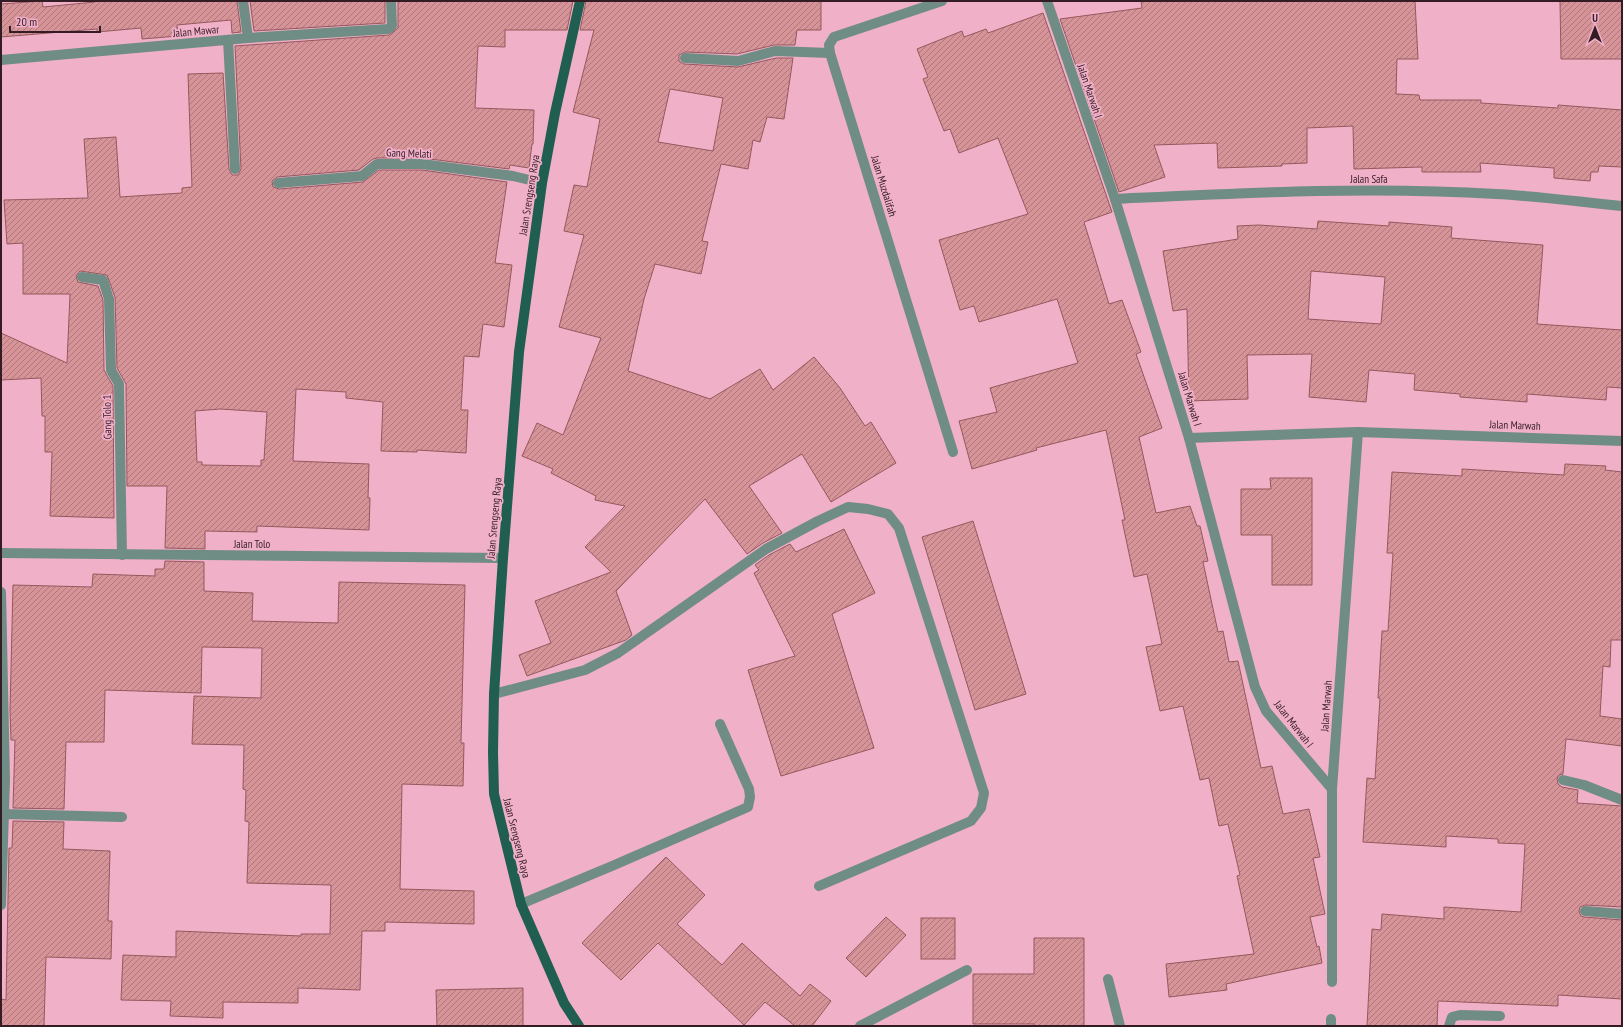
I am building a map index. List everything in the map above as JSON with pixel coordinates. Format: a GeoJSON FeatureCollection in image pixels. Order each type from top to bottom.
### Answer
{"type":"FeatureCollection","features":[{"type":"Feature","properties":{"kind":"main road","name":"Jalan Srengseng Raya"},"geometry":{"type":"LineString","coordinates":[[579,1026],[564,1003],[521,904],[494,794],[493,752],[494,694],[519,352],[542,183],[555,113],[580,1]]}},
{"type":"Feature","properties":{"kind":"street"},"geometry":{"type":"LineString","coordinates":[[242,1],[248,38]]}},
{"type":"Feature","properties":{"kind":"street","name":"Jalan Mawar"},"geometry":{"type":"LineString","coordinates":[[1,60],[248,38],[388,29],[392,26],[391,1]]}},
{"type":"Feature","properties":{"kind":"street"},"geometry":{"type":"LineString","coordinates":[[685,58],[738,61],[775,51],[830,53],[829,45],[834,37],[942,1]]}},
{"type":"Feature","properties":{"kind":"street","name":"Jalan Marwah I"},"geometry":{"type":"LineString","coordinates":[[1047,1],[1115,199],[1189,438],[1255,686],[1266,711],[1332,789]]}},
{"type":"Feature","properties":{"kind":"street"},"geometry":{"type":"LineString","coordinates":[[228,40],[235,169]]}},
{"type":"Feature","properties":{"kind":"street","name":"Jalan Muzdalifah"},"geometry":{"type":"LineString","coordinates":[[830,53],[953,452]]}},
{"type":"Feature","properties":{"kind":"street","name":"Gang Melati"},"geometry":{"type":"LineString","coordinates":[[278,183],[362,176],[377,164],[422,164],[513,176],[542,183]]}},
{"type":"Feature","properties":{"kind":"street","name":"Jalan Safa"},"geometry":{"type":"LineString","coordinates":[[1115,199],[1283,191],[1380,191],[1496,194],[1622,206]]}},
{"type":"Feature","properties":{"kind":"street","name":"Gang Tolo 1"},"geometry":{"type":"LineString","coordinates":[[82,277],[103,280],[109,300],[111,370],[119,384],[122,555]]}},
{"type":"Feature","properties":{"kind":"street","name":"Jalan Marwah"},"geometry":{"type":"LineString","coordinates":[[1332,982],[1332,789],[1358,432]]}},
{"type":"Feature","properties":{"kind":"street","name":"Jalan Marwah"},"geometry":{"type":"LineString","coordinates":[[1189,438],[1358,432],[1622,441]]}},
{"type":"Feature","properties":{"kind":"street"},"geometry":{"type":"LineString","coordinates":[[494,694],[585,670],[602,662],[618,653],[766,549],[818,521],[848,507],[868,509],[888,514],[899,528],[984,793],[981,808],[971,821],[819,886]]}},
{"type":"Feature","properties":{"kind":"street","name":"Jalan Tolo"},"geometry":{"type":"LineString","coordinates":[[1,553],[503,558]]}},
{"type":"Feature","properties":{"kind":"street"},"geometry":{"type":"LineString","coordinates":[[1,592],[5,772],[1,905]]}},
{"type":"Feature","properties":{"kind":"street"},"geometry":{"type":"LineString","coordinates":[[521,904],[748,807],[750,797],[749,789],[720,724]]}},
{"type":"Feature","properties":{"kind":"street"},"geometry":{"type":"LineString","coordinates":[[1563,780],[1584,785],[1622,800]]}},
{"type":"Feature","properties":{"kind":"street"},"geometry":{"type":"LineString","coordinates":[[4,814],[122,817]]}},
{"type":"Feature","properties":{"kind":"street"},"geometry":{"type":"LineString","coordinates":[[1585,911],[1622,914]]}},
{"type":"Feature","properties":{"kind":"street"},"geometry":{"type":"LineString","coordinates":[[860,1026],[967,970]]}},
{"type":"Feature","properties":{"kind":"street"},"geometry":{"type":"LineString","coordinates":[[1108,979],[1120,1026]]}},
{"type":"Feature","properties":{"kind":"street"},"geometry":{"type":"LineString","coordinates":[[1449,1026],[1452,1017],[1460,1015],[1500,1016]]}},
{"type":"Feature","properties":{"kind":"building"},"geometry":{"type":"Polygon","coordinates":[[[42,1],[43,7],[95,1],[237,1],[241,32],[232,33],[231,20],[177,25],[178,36],[142,39],[141,28],[97,32],[97,29],[1,37],[1,4],[42,1]]]}},
{"type":"Feature","properties":{"kind":"building"},"geometry":{"type":"Polygon","coordinates":[[[250,1],[385,1],[385,23],[254,31],[250,1]]]}},
{"type":"Feature","properties":{"kind":"building"},"geometry":{"type":"Polygon","coordinates":[[[398,1],[573,1],[567,30],[505,30],[505,47],[478,46],[475,108],[534,110],[533,144],[529,168],[510,165],[509,169],[422,158],[377,158],[373,159],[359,170],[277,177],[272,181],[273,187],[279,189],[363,182],[379,170],[422,170],[507,182],[495,263],[512,265],[504,327],[483,324],[479,357],[464,356],[461,410],[468,410],[466,453],[417,450],[417,452],[381,451],[383,402],[346,398],[346,392],[296,389],[293,461],[369,464],[369,530],[257,526],[257,532],[205,531],[205,549],[165,548],[167,486],[127,486],[126,384],[117,368],[115,297],[107,275],[80,271],[76,276],[78,282],[98,286],[103,300],[104,370],[113,386],[114,518],[50,516],[52,452],[45,452],[45,416],[42,416],[41,378],[1,380],[1,333],[67,363],[70,294],[23,294],[23,243],[7,244],[4,200],[88,198],[84,139],[116,137],[120,197],[182,193],[182,188],[192,187],[188,74],[223,73],[229,169],[232,175],[238,175],[241,169],[235,46],[389,35],[398,28],[398,1]],[[220,409],[195,411],[197,462],[202,462],[202,465],[261,466],[261,460],[264,460],[267,412],[220,409]]]}},
{"type":"Feature","properties":{"kind":"building"},"geometry":{"type":"Polygon","coordinates":[[[586,1],[821,1],[821,30],[797,30],[795,45],[774,45],[737,54],[685,52],[679,55],[679,61],[684,64],[738,67],[776,58],[793,58],[784,119],[767,117],[760,142],[753,140],[748,169],[721,164],[702,241],[708,242],[701,274],[655,264],[644,299],[628,371],[710,399],[760,369],[773,390],[814,357],[840,388],[865,426],[871,422],[896,463],[831,502],[802,454],[749,486],[782,533],[763,543],[747,554],[705,499],[616,591],[632,635],[626,640],[527,676],[519,655],[551,643],[535,601],[611,572],[585,547],[625,506],[595,500],[596,496],[551,473],[553,469],[522,456],[537,423],[563,435],[601,338],[559,327],[584,235],[564,231],[574,185],[587,187],[600,119],[573,112],[594,30],[580,30],[586,1]],[[670,89],[658,142],[713,151],[723,98],[670,89]]]}},
{"type":"Feature","properties":{"kind":"building"},"geometry":{"type":"Polygon","coordinates":[[[1141,1],[1415,1],[1418,59],[1397,59],[1396,94],[1419,95],[1420,100],[1481,100],[1481,103],[1558,108],[1558,105],[1622,110],[1622,167],[1599,166],[1598,172],[1591,172],[1590,181],[1554,178],[1554,168],[1480,163],[1481,172],[1422,172],[1422,167],[1354,169],[1353,126],[1307,128],[1307,163],[1282,164],[1282,166],[1218,168],[1217,143],[1154,145],[1165,177],[1119,192],[1060,19],[1142,8],[1141,1]]]}},
{"type":"Feature","properties":{"kind":"building"},"geometry":{"type":"Polygon","coordinates":[[[1560,1],[1622,1],[1622,59],[1561,59],[1560,1]]]}},
{"type":"Feature","properties":{"kind":"building"},"geometry":{"type":"Polygon","coordinates":[[[1043,13],[1112,212],[1084,222],[1109,304],[1122,300],[1141,352],[1136,354],[1162,428],[1139,437],[1156,513],[1190,506],[1197,526],[1200,526],[1208,561],[1203,562],[1218,632],[1223,631],[1229,662],[1238,661],[1261,768],[1272,766],[1283,814],[1309,809],[1320,857],[1313,858],[1325,914],[1310,917],[1317,947],[1319,946],[1322,963],[1226,984],[1227,990],[1169,997],[1166,964],[1254,954],[1237,876],[1240,875],[1228,824],[1219,826],[1209,778],[1200,780],[1183,706],[1160,711],[1146,647],[1162,644],[1147,574],[1134,577],[1122,520],[1125,520],[1106,430],[1036,448],[1037,450],[972,469],[959,421],[997,412],[990,388],[1078,363],[1057,299],[979,322],[974,306],[960,310],[939,240],[1028,214],[998,138],[959,153],[950,129],[944,131],[923,79],[928,77],[917,49],[962,31],[964,37],[986,29],[988,33],[1043,13]]]}},
{"type":"Feature","properties":{"kind":"building"},"geometry":{"type":"Polygon","coordinates":[[[1318,221],[1389,226],[1389,222],[1452,227],[1451,238],[1543,245],[1537,324],[1622,330],[1622,388],[1607,387],[1606,400],[1527,394],[1527,402],[1460,397],[1460,394],[1414,390],[1415,374],[1369,370],[1366,402],[1309,397],[1312,354],[1247,355],[1248,399],[1189,401],[1187,309],[1173,311],[1163,251],[1238,239],[1237,226],[1259,225],[1317,229],[1318,221]],[[1311,271],[1308,319],[1381,324],[1385,277],[1311,271]]]}},
{"type":"Feature","properties":{"kind":"building"},"geometry":{"type":"Polygon","coordinates":[[[1565,464],[1606,466],[1605,470],[1622,472],[1622,640],[1611,640],[1610,667],[1603,666],[1600,716],[1622,719],[1622,746],[1566,739],[1563,774],[1559,775],[1557,779],[1558,784],[1562,787],[1578,790],[1577,803],[1622,806],[1622,907],[1585,905],[1580,907],[1579,911],[1581,916],[1584,917],[1622,920],[1622,999],[1558,995],[1558,1006],[1438,1001],[1437,1026],[1367,1026],[1372,929],[1381,930],[1382,914],[1444,919],[1444,907],[1521,912],[1525,844],[1498,843],[1498,839],[1446,836],[1446,847],[1363,842],[1367,778],[1375,779],[1382,631],[1388,631],[1393,553],[1387,553],[1392,472],[1462,476],[1462,469],[1564,475],[1565,464]]]}},
{"type":"Feature","properties":{"kind":"building"},"geometry":{"type":"Polygon","coordinates":[[[1270,478],[1312,478],[1312,585],[1272,585],[1272,535],[1241,535],[1241,489],[1271,489],[1270,478]]]}},
{"type":"Feature","properties":{"kind":"building"},"geometry":{"type":"Polygon","coordinates":[[[973,521],[1026,694],[975,710],[922,537],[973,521]]]}},
{"type":"Feature","properties":{"kind":"building"},"geometry":{"type":"Polygon","coordinates":[[[844,529],[875,593],[832,614],[874,748],[781,776],[748,670],[795,656],[754,573],[759,570],[755,565],[769,555],[790,544],[796,552],[844,529]]]}},
{"type":"Feature","properties":{"kind":"building"},"geometry":{"type":"Polygon","coordinates":[[[165,561],[204,562],[204,591],[253,593],[252,621],[338,623],[339,582],[465,585],[461,743],[464,743],[463,786],[402,784],[400,889],[474,891],[474,924],[385,922],[385,931],[362,931],[360,990],[298,988],[298,1003],[223,1002],[223,1018],[170,1016],[171,1001],[121,1000],[123,955],[176,957],[176,931],[301,936],[301,934],[330,934],[331,885],[247,883],[249,822],[245,821],[246,790],[243,789],[244,745],[192,744],[194,696],[261,698],[262,648],[202,647],[201,693],[105,690],[104,742],[66,742],[64,809],[13,808],[15,740],[11,740],[10,711],[13,585],[92,587],[93,574],[155,576],[155,569],[164,569],[165,561]]]}},
{"type":"Feature","properties":{"kind":"building"},"geometry":{"type":"Polygon","coordinates":[[[13,821],[64,822],[63,849],[110,851],[108,921],[112,921],[111,959],[46,957],[44,1026],[1,1026],[1,999],[6,1000],[9,848],[12,848],[13,821]]]}},
{"type":"Feature","properties":{"kind":"building"},"geometry":{"type":"Polygon","coordinates":[[[666,857],[705,895],[677,924],[722,965],[742,943],[800,996],[810,984],[831,1001],[812,1026],[795,1026],[765,1002],[744,1025],[658,943],[621,980],[582,943],[666,857]]]}},
{"type":"Feature","properties":{"kind":"building"},"geometry":{"type":"Polygon","coordinates":[[[886,917],[906,935],[866,977],[846,958],[886,917]]]}},
{"type":"Feature","properties":{"kind":"building"},"geometry":{"type":"Polygon","coordinates":[[[921,918],[955,918],[955,959],[921,959],[921,918]]]}},
{"type":"Feature","properties":{"kind":"building"},"geometry":{"type":"Polygon","coordinates":[[[1034,938],[1084,938],[1084,1026],[973,1024],[973,974],[1034,974],[1034,938]]]}},
{"type":"Feature","properties":{"kind":"building"},"geometry":{"type":"Polygon","coordinates":[[[523,988],[523,1026],[437,1026],[436,990],[523,988]]]}}]}
